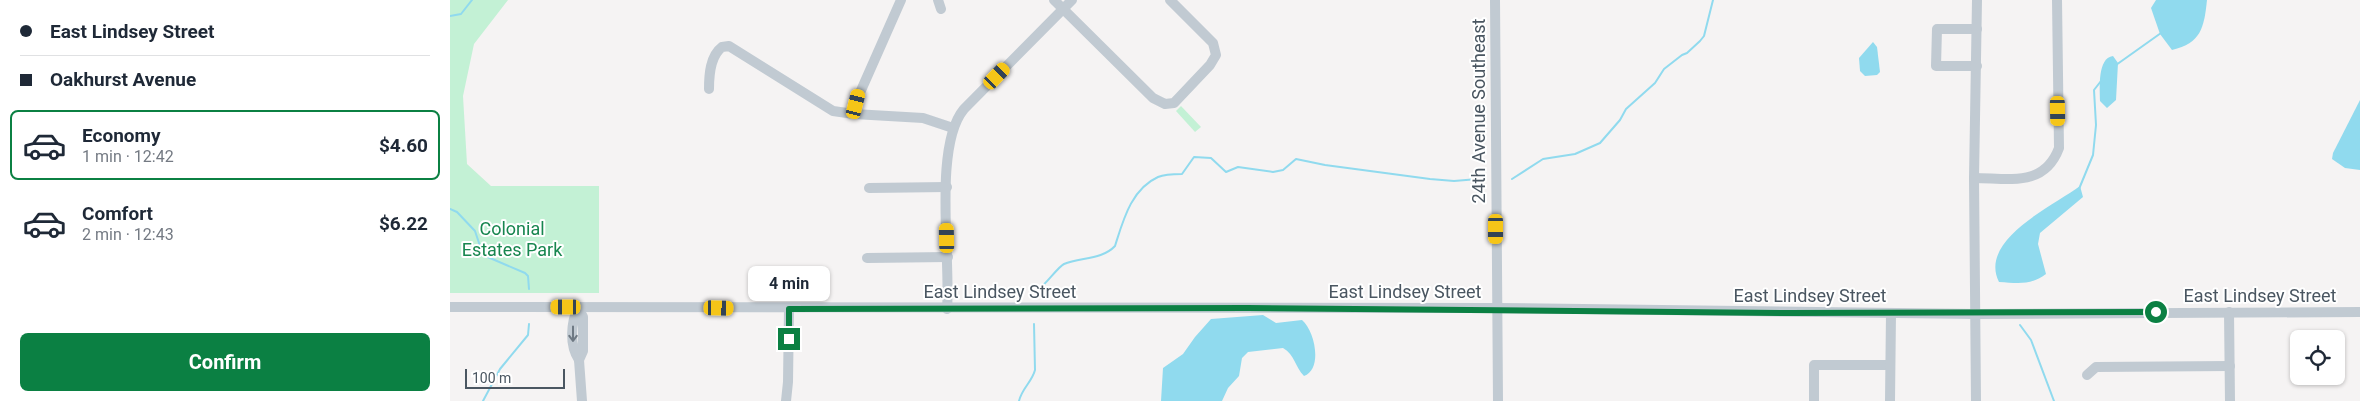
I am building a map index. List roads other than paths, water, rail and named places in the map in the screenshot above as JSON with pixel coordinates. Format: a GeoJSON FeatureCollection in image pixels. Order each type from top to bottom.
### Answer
{"type":"FeatureCollection","features":[{"type":"Feature","properties":{"kind":"street"},"geometry":{"type":"LineString","coordinates":[[854,114],[859,95],[901,0]]}},
{"type":"Feature","properties":{"kind":"street"},"geometry":{"type":"LineString","coordinates":[[1054,0],[1152,98],[1165,104],[1174,103],[1210,65],[1216,55],[1213,43],[1170,0]]}},
{"type":"Feature","properties":{"kind":"street"},"geometry":{"type":"LineString","coordinates":[[947,309],[948,148],[953,128],[964,109],[1072,0]]}},
{"type":"Feature","properties":{"kind":"street","name":"24th Avenue Southeast"},"geometry":{"type":"LineString","coordinates":[[1495,0],[1498,401]]}},
{"type":"Feature","properties":{"kind":"street"},"geometry":{"type":"LineString","coordinates":[[1976,401],[1974,178],[1977,0]]}},
{"type":"Feature","properties":{"kind":"street"},"geometry":{"type":"LineString","coordinates":[[1974,178],[2025,178],[2037,176],[2048,168],[2055,158],[2058,148],[2057,0]]}},
{"type":"Feature","properties":{"kind":"street"},"geometry":{"type":"LineString","coordinates":[[1977,29],[1937,29],[1936,47],[1936,66],[1977,66]]}},
{"type":"Feature","properties":{"kind":"street"},"geometry":{"type":"LineString","coordinates":[[709,90],[709,74],[715,56],[722,47],[729,46],[833,111],[923,118],[953,128]]}},
{"type":"Feature","properties":{"kind":"street"},"geometry":{"type":"LineString","coordinates":[[869,188],[947,188]]}},
{"type":"Feature","properties":{"kind":"street"},"geometry":{"type":"LineString","coordinates":[[867,258],[948,257]]}},
{"type":"Feature","properties":{"kind":"street"},"geometry":{"type":"LineString","coordinates":[[578,306],[573,319],[573,351],[579,360],[582,401]]}},
{"type":"Feature","properties":{"kind":"street","name":"East Lindsey Street"},"geometry":{"type":"LineString","coordinates":[[450,307],[578,306],[789,309],[1496,308],[1976,314],[2360,312]]}},
{"type":"Feature","properties":{"kind":"street"},"geometry":{"type":"LineString","coordinates":[[786,401],[789,309]]}},
{"type":"Feature","properties":{"kind":"street"},"geometry":{"type":"LineString","coordinates":[[2229,312],[2230,401]]}},
{"type":"Feature","properties":{"kind":"street"},"geometry":{"type":"LineString","coordinates":[[1890,401],[1891,313]]}},
{"type":"Feature","properties":{"kind":"street"},"geometry":{"type":"LineString","coordinates":[[1814,401],[1814,365],[1890,365]]}},
{"type":"Feature","properties":{"kind":"street"},"geometry":{"type":"LineString","coordinates":[[2087,375],[2096,367],[2230,366]]}},
{"type":"Feature","properties":{"kind":"water"},"geometry":{"type":"Polygon","coordinates":[[[2156,0],[2207,0],[2202,26],[2195,38],[2182,47],[2172,50],[2160,34],[2151,8],[2156,0]]]}},
{"type":"Feature","properties":{"kind":"water"},"geometry":{"type":"Polygon","coordinates":[[[1873,42],[1877,47],[1880,72],[1877,75],[1865,76],[1860,71],[1859,58],[1873,42]]]}},
{"type":"Feature","properties":{"kind":"water"},"geometry":{"type":"Polygon","coordinates":[[[2113,56],[2118,63],[2116,100],[2107,108],[2100,101],[2100,75],[2104,62],[2113,56]]]}},
{"type":"Feature","properties":{"kind":"water"},"geometry":{"type":"Polygon","coordinates":[[[2360,100],[2360,170],[2345,168],[2332,159],[2333,153],[2360,100]]]}},
{"type":"Feature","properties":{"kind":"water"},"geometry":{"type":"Polygon","coordinates":[[[2080,186],[2083,197],[2040,233],[2038,244],[2046,274],[2029,282],[1999,282],[1995,267],[1999,252],[2008,238],[2037,214],[2080,186]]]}},
{"type":"Feature","properties":{"kind":"water"},"geometry":{"type":"Polygon","coordinates":[[[1263,315],[1276,323],[1302,320],[1307,325],[1315,350],[1314,366],[1310,372],[1304,376],[1290,354],[1283,348],[1248,352],[1242,358],[1239,376],[1228,388],[1222,401],[1161,401],[1163,368],[1183,354],[1211,319],[1263,315]]]}},
{"type":"Feature","properties":{"kind":"waterway"},"geometry":{"type":"LineString","coordinates":[[450,16],[461,14],[472,0]]}},
{"type":"Feature","properties":{"kind":"waterway"},"geometry":{"type":"LineString","coordinates":[[1512,179],[1543,159],[1575,154],[1600,143],[1620,120],[1626,109],[1655,83],[1664,69],[1687,53],[1704,36],[1713,0]]}},
{"type":"Feature","properties":{"kind":"waterway"},"geometry":{"type":"LineString","coordinates":[[2116,65],[2161,33]]}},
{"type":"Feature","properties":{"kind":"waterway"},"geometry":{"type":"LineString","coordinates":[[2079,189],[2093,155],[2096,125],[2094,90],[2101,81]]}},
{"type":"Feature","properties":{"kind":"waterway"},"geometry":{"type":"LineString","coordinates":[[1039,289],[1064,264],[1110,251],[1115,246],[1129,207],[1141,189],[1158,177],[1182,174],[1194,157],[1211,158],[1226,172],[1238,167],[1273,172],[1283,170],[1296,159],[1325,165],[1430,179],[1454,181],[1478,179]]}},
{"type":"Feature","properties":{"kind":"waterway"},"geometry":{"type":"LineString","coordinates":[[450,209],[457,212],[475,231],[483,255],[525,273],[528,276],[529,289]]}},
{"type":"Feature","properties":{"kind":"waterway"},"geometry":{"type":"LineString","coordinates":[[483,401],[500,369],[528,335],[529,324]]}},
{"type":"Feature","properties":{"kind":"waterway"},"geometry":{"type":"LineString","coordinates":[[1019,401],[1035,370],[1034,324]]}},
{"type":"Feature","properties":{"kind":"waterway"},"geometry":{"type":"LineString","coordinates":[[2020,325],[2031,340],[2054,401]]}},
{"type":"Feature","properties":{"kind":"park label","name":"Colonial Estates Park"},"geometry":{"type":"Point","coordinates":[512,239]}}]}
